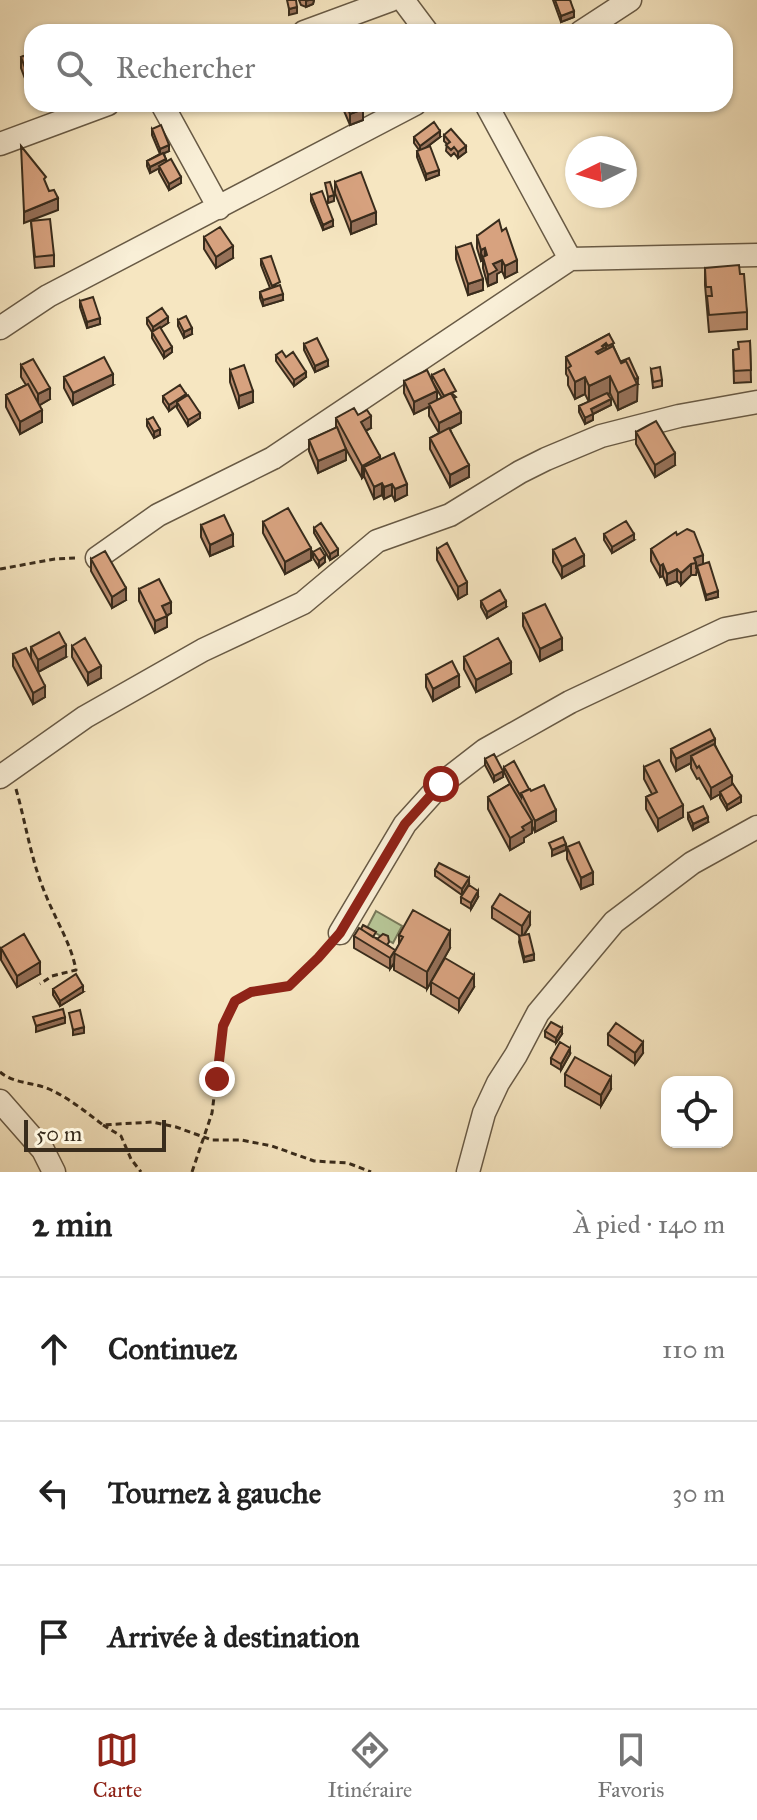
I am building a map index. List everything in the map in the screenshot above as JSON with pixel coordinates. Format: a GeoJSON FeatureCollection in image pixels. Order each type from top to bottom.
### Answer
{"type":"FeatureCollection","features":[{"type":"Feature","properties":{"kind":"street"},"geometry":{"type":"LineString","coordinates":[[326,24],[391,0]]}},
{"type":"Feature","properties":{"kind":"street"},"geometry":{"type":"LineString","coordinates":[[403,0],[421,24]]}},
{"type":"Feature","properties":{"kind":"street"},"geometry":{"type":"LineString","coordinates":[[593,24],[630,0]]}},
{"type":"Feature","properties":{"kind":"street"},"geometry":{"type":"LineString","coordinates":[[0,144],[86,112]]}},
{"type":"Feature","properties":{"kind":"street"},"geometry":{"type":"LineString","coordinates":[[166,112],[219,208]]}},
{"type":"Feature","properties":{"kind":"street"},"geometry":{"type":"LineString","coordinates":[[0,328],[48,296],[400,112]]}},
{"type":"Feature","properties":{"kind":"street"},"geometry":{"type":"LineString","coordinates":[[490,112],[570,259]]}},
{"type":"Feature","properties":{"kind":"street"},"geometry":{"type":"LineString","coordinates":[[97,558],[158,515],[273,458],[570,259],[757,255]]}},
{"type":"Feature","properties":{"kind":"street"},"geometry":{"type":"LineString","coordinates":[[5,774],[85,717],[203,650],[303,603],[377,541],[450,515],[520,472],[601,436],[679,416],[757,402]]}},
{"type":"Feature","properties":{"kind":"street"},"geometry":{"type":"LineString","coordinates":[[340,933],[405,824],[441,784],[485,750],[570,702],[725,629],[757,623]]}},
{"type":"Feature","properties":{"kind":"street"},"geometry":{"type":"LineString","coordinates":[[468,1172],[484,1113],[538,1013],[614,922],[692,863],[757,827]]}},
{"type":"Feature","properties":{"kind":"street"},"geometry":{"type":"LineString","coordinates":[[0,1101],[43,1150],[54,1172]]}},
{"type":"Feature","properties":{"kind":"path"},"geometry":{"type":"LineString","coordinates":[[0,569],[55,559],[97,558]]}},
{"type":"Feature","properties":{"kind":"path"},"geometry":{"type":"LineString","coordinates":[[5,774],[27,828],[33,862],[73,953],[76,970],[52,976],[40,984]]}},
{"type":"Feature","properties":{"kind":"path"},"geometry":{"type":"LineString","coordinates":[[192,1172],[212,1113],[223,1026],[235,1001],[251,992],[289,986],[340,933]]}},
{"type":"Feature","properties":{"kind":"path"},"geometry":{"type":"LineString","coordinates":[[0,1072],[7,1078],[47,1088],[79,1106],[121,1136],[131,1159],[141,1172]]}},
{"type":"Feature","properties":{"kind":"path"},"geometry":{"type":"LineString","coordinates":[[103,1125],[152,1122],[212,1140],[241,1140],[272,1146],[314,1161],[348,1163],[371,1172]]}},
{"type":"Feature","properties":{"kind":"green space"},"geometry":{"type":"Polygon","coordinates":[[[376,911],[402,926],[393,943],[367,928],[376,911]]]}},
{"type":"Feature","properties":{"kind":"building"},"geometry":{"type":"Polygon","coordinates":[[[287,0],[296,0],[297,7],[289,9],[287,0]]]}},
{"type":"Feature","properties":{"kind":"building"},"geometry":{"type":"Polygon","coordinates":[[[555,0],[570,0],[574,11],[561,16],[555,0]]]}},
{"type":"Feature","properties":{"kind":"building"},"geometry":{"type":"Polygon","coordinates":[[[434,122],[440,131],[420,146],[414,137],[434,122]]]}},
{"type":"Feature","properties":{"kind":"building"},"geometry":{"type":"Polygon","coordinates":[[[161,125],[169,145],[160,149],[152,129],[161,125]]]}},
{"type":"Feature","properties":{"kind":"building"},"geometry":{"type":"Polygon","coordinates":[[[451,129],[466,146],[458,152],[446,145],[450,142],[444,135],[451,129]]]}},
{"type":"Feature","properties":{"kind":"building"},"geometry":{"type":"Polygon","coordinates":[[[21,146],[46,177],[49,191],[54,190],[58,198],[24,212],[21,146]]]}},
{"type":"Feature","properties":{"kind":"building"},"geometry":{"type":"Polygon","coordinates":[[[430,146],[439,170],[426,174],[417,151],[430,146]]]}},
{"type":"Feature","properties":{"kind":"building"},"geometry":{"type":"Polygon","coordinates":[[[163,153],[166,159],[150,167],[147,161],[163,153]]]}},
{"type":"Feature","properties":{"kind":"building"},"geometry":{"type":"Polygon","coordinates":[[[171,159],[181,177],[169,184],[159,166],[171,159]]]}},
{"type":"Feature","properties":{"kind":"building"},"geometry":{"type":"Polygon","coordinates":[[[361,172],[376,212],[351,222],[335,182],[361,172]]]}},
{"type":"Feature","properties":{"kind":"building"},"geometry":{"type":"Polygon","coordinates":[[[330,182],[334,195],[328,197],[325,183],[330,182]]]}},
{"type":"Feature","properties":{"kind":"building"},"geometry":{"type":"Polygon","coordinates":[[[322,191],[333,220],[323,225],[311,195],[322,191]]]}},
{"type":"Feature","properties":{"kind":"building"},"geometry":{"type":"Polygon","coordinates":[[[50,219],[54,255],[35,257],[31,221],[50,219]]]}},
{"type":"Feature","properties":{"kind":"building"},"geometry":{"type":"Polygon","coordinates":[[[499,220],[502,231],[506,228],[517,260],[505,266],[502,260],[493,264],[497,270],[488,275],[483,257],[487,255],[485,248],[481,250],[477,236],[499,220]]]}},
{"type":"Feature","properties":{"kind":"building"},"geometry":{"type":"Polygon","coordinates":[[[220,227],[233,246],[216,257],[204,237],[220,227]]]}},
{"type":"Feature","properties":{"kind":"building"},"geometry":{"type":"Polygon","coordinates":[[[471,243],[483,279],[468,284],[456,248],[471,243]]]}},
{"type":"Feature","properties":{"kind":"building"},"geometry":{"type":"Polygon","coordinates":[[[271,256],[280,282],[272,286],[261,259],[271,256]]]}},
{"type":"Feature","properties":{"kind":"building"},"geometry":{"type":"Polygon","coordinates":[[[739,265],[740,274],[744,274],[747,312],[709,315],[707,296],[712,296],[711,287],[706,287],[705,268],[739,265]]]}},
{"type":"Feature","properties":{"kind":"building"},"geometry":{"type":"Polygon","coordinates":[[[280,285],[283,294],[263,300],[260,292],[280,285]]]}},
{"type":"Feature","properties":{"kind":"building"},"geometry":{"type":"Polygon","coordinates":[[[93,297],[100,318],[87,322],[80,301],[93,297]]]}},
{"type":"Feature","properties":{"kind":"building"},"geometry":{"type":"Polygon","coordinates":[[[162,308],[168,317],[153,327],[147,318],[162,308]]]}},
{"type":"Feature","properties":{"kind":"building"},"geometry":{"type":"Polygon","coordinates":[[[186,316],[192,328],[184,332],[178,320],[186,316]]]}},
{"type":"Feature","properties":{"kind":"building"},"geometry":{"type":"Polygon","coordinates":[[[160,327],[172,347],[164,352],[152,332],[160,327]]]}},
{"type":"Feature","properties":{"kind":"building"},"geometry":{"type":"Polygon","coordinates":[[[609,334],[614,343],[608,346],[606,343],[596,352],[598,354],[613,346],[621,363],[626,361],[637,384],[618,393],[610,376],[589,386],[585,377],[575,382],[566,357],[609,334]]]}},
{"type":"Feature","properties":{"kind":"building"},"geometry":{"type":"Polygon","coordinates":[[[317,338],[328,360],[315,366],[304,344],[317,338]]]}},
{"type":"Feature","properties":{"kind":"building"},"geometry":{"type":"Polygon","coordinates":[[[750,341],[751,370],[734,371],[733,350],[739,349],[738,342],[750,341]]]}},
{"type":"Feature","properties":{"kind":"building"},"geometry":{"type":"Polygon","coordinates":[[[282,351],[286,357],[293,352],[306,372],[294,380],[276,355],[282,351]]]}},
{"type":"Feature","properties":{"kind":"building"},"geometry":{"type":"Polygon","coordinates":[[[104,357],[113,374],[73,393],[64,377],[104,357]]]}},
{"type":"Feature","properties":{"kind":"building"},"geometry":{"type":"Polygon","coordinates":[[[629,358],[638,378],[635,379],[626,361],[622,363],[629,358]]]}},
{"type":"Feature","properties":{"kind":"building"},"geometry":{"type":"Polygon","coordinates":[[[33,359],[50,388],[38,394],[21,365],[33,359]]]}},
{"type":"Feature","properties":{"kind":"building"},"geometry":{"type":"Polygon","coordinates":[[[244,365],[253,391],[239,396],[230,370],[244,365]]]}},
{"type":"Feature","properties":{"kind":"building"},"geometry":{"type":"Polygon","coordinates":[[[660,367],[662,380],[653,382],[651,369],[660,367]]]}},
{"type":"Feature","properties":{"kind":"building"},"geometry":{"type":"Polygon","coordinates":[[[444,369],[456,391],[444,396],[432,375],[444,369]]]}},
{"type":"Feature","properties":{"kind":"building"},"geometry":{"type":"Polygon","coordinates":[[[427,370],[437,391],[414,402],[404,381],[427,370]]]}},
{"type":"Feature","properties":{"kind":"building"},"geometry":{"type":"Polygon","coordinates":[[[28,384],[42,410],[20,422],[6,395],[28,384]]]}},
{"type":"Feature","properties":{"kind":"building"},"geometry":{"type":"Polygon","coordinates":[[[180,385],[186,394],[169,405],[163,396],[180,385]]]}},
{"type":"Feature","properties":{"kind":"building"},"geometry":{"type":"Polygon","coordinates":[[[451,393],[461,412],[439,423],[429,404],[451,393]]]}},
{"type":"Feature","properties":{"kind":"building"},"geometry":{"type":"Polygon","coordinates":[[[607,393],[611,399],[591,409],[593,414],[585,418],[579,406],[607,393]]]}},
{"type":"Feature","properties":{"kind":"building"},"geometry":{"type":"Polygon","coordinates":[[[188,395],[200,413],[188,420],[177,402],[188,395]]]}},
{"type":"Feature","properties":{"kind":"building"},"geometry":{"type":"Polygon","coordinates":[[[354,408],[358,415],[367,410],[371,416],[361,422],[380,456],[362,466],[336,418],[354,408]]]}},
{"type":"Feature","properties":{"kind":"building"},"geometry":{"type":"Polygon","coordinates":[[[153,417],[160,429],[154,432],[147,420],[153,417]]]}},
{"type":"Feature","properties":{"kind":"building"},"geometry":{"type":"Polygon","coordinates":[[[656,421],[675,453],[655,465],[636,432],[656,421]]]}},
{"type":"Feature","properties":{"kind":"building"},"geometry":{"type":"Polygon","coordinates":[[[337,427],[346,449],[318,461],[309,440],[337,427]]]}},
{"type":"Feature","properties":{"kind":"building"},"geometry":{"type":"Polygon","coordinates":[[[449,428],[469,465],[450,475],[430,438],[449,428]]]}},
{"type":"Feature","properties":{"kind":"building"},"geometry":{"type":"Polygon","coordinates":[[[394,453],[407,484],[395,489],[392,484],[384,487],[382,483],[374,487],[364,467],[394,453]]]}},
{"type":"Feature","properties":{"kind":"building"},"geometry":{"type":"Polygon","coordinates":[[[288,508],[311,548],[285,562],[263,522],[288,508]]]}},
{"type":"Feature","properties":{"kind":"building"},"geometry":{"type":"Polygon","coordinates":[[[224,515],[233,534],[210,545],[201,525],[224,515]]]}},
{"type":"Feature","properties":{"kind":"building"},"geometry":{"type":"Polygon","coordinates":[[[626,521],[634,534],[612,547],[604,534],[626,521]]]}},
{"type":"Feature","properties":{"kind":"building"},"geometry":{"type":"Polygon","coordinates":[[[321,523],[338,549],[330,554],[314,528],[321,523]]]}},
{"type":"Feature","properties":{"kind":"building"},"geometry":{"type":"Polygon","coordinates":[[[687,529],[694,532],[703,555],[694,558],[696,563],[681,573],[677,569],[667,574],[651,549],[676,532],[677,535],[687,529]]]}},
{"type":"Feature","properties":{"kind":"building"},"geometry":{"type":"Polygon","coordinates":[[[575,538],[584,555],[562,567],[553,550],[575,538]]]}},
{"type":"Feature","properties":{"kind":"building"},"geometry":{"type":"Polygon","coordinates":[[[447,543],[467,582],[458,587],[437,549],[447,543]]]}},
{"type":"Feature","properties":{"kind":"building"},"geometry":{"type":"Polygon","coordinates":[[[320,548],[325,556],[319,561],[313,552],[320,548]]]}},
{"type":"Feature","properties":{"kind":"building"},"geometry":{"type":"Polygon","coordinates":[[[105,551],[126,588],[112,597],[91,559],[105,551]]]}},
{"type":"Feature","properties":{"kind":"building"},"geometry":{"type":"Polygon","coordinates":[[[709,562],[718,591],[706,595],[697,566],[709,562]]]}},
{"type":"Feature","properties":{"kind":"building"},"geometry":{"type":"Polygon","coordinates":[[[159,579],[171,602],[162,606],[167,616],[155,621],[139,589],[159,579]]]}},
{"type":"Feature","properties":{"kind":"building"},"geometry":{"type":"Polygon","coordinates":[[[500,590],[506,601],[487,612],[481,601],[500,590]]]}},
{"type":"Feature","properties":{"kind":"building"},"geometry":{"type":"Polygon","coordinates":[[[545,604],[562,638],[540,649],[523,614],[545,604]]]}},
{"type":"Feature","properties":{"kind":"building"},"geometry":{"type":"Polygon","coordinates":[[[59,632],[66,645],[38,660],[31,647],[59,632]]]}},
{"type":"Feature","properties":{"kind":"building"},"geometry":{"type":"Polygon","coordinates":[[[85,638],[101,666],[88,673],[72,646],[85,638]]]}},
{"type":"Feature","properties":{"kind":"building"},"geometry":{"type":"Polygon","coordinates":[[[498,638],[511,662],[476,680],[464,657],[498,638]]]}},
{"type":"Feature","properties":{"kind":"building"},"geometry":{"type":"Polygon","coordinates":[[[26,648],[45,686],[33,693],[13,654],[26,648]]]}},
{"type":"Feature","properties":{"kind":"building"},"geometry":{"type":"Polygon","coordinates":[[[452,661],[459,675],[433,689],[426,675],[452,661]]]}},
{"type":"Feature","properties":{"kind":"building"},"geometry":{"type":"Polygon","coordinates":[[[710,729],[715,739],[676,759],[671,749],[710,729]]]}},
{"type":"Feature","properties":{"kind":"building"},"geometry":{"type":"Polygon","coordinates":[[[714,744],[732,776],[711,788],[691,756],[714,744]]]}},
{"type":"Feature","properties":{"kind":"building"},"geometry":{"type":"Polygon","coordinates":[[[494,754],[503,771],[494,776],[485,759],[494,754]]]}},
{"type":"Feature","properties":{"kind":"building"},"geometry":{"type":"Polygon","coordinates":[[[659,760],[683,805],[658,819],[646,797],[657,792],[644,767],[659,760]]]}},
{"type":"Feature","properties":{"kind":"building"},"geometry":{"type":"Polygon","coordinates":[[[514,761],[529,789],[521,793],[521,797],[504,767],[514,761]]]}},
{"type":"Feature","properties":{"kind":"building"},"geometry":{"type":"Polygon","coordinates":[[[510,784],[532,821],[510,838],[488,797],[510,784]]]}},
{"type":"Feature","properties":{"kind":"building"},"geometry":{"type":"Polygon","coordinates":[[[733,784],[741,796],[727,805],[720,792],[733,784]]]}},
{"type":"Feature","properties":{"kind":"building"},"geometry":{"type":"Polygon","coordinates":[[[544,785],[556,810],[535,821],[521,793],[544,785]]]}},
{"type":"Feature","properties":{"kind":"building"},"geometry":{"type":"Polygon","coordinates":[[[703,806],[708,817],[693,824],[688,813],[703,806]]]}},
{"type":"Feature","properties":{"kind":"building"},"geometry":{"type":"Polygon","coordinates":[[[563,837],[566,844],[552,850],[549,843],[563,837]]]}},
{"type":"Feature","properties":{"kind":"building"},"geometry":{"type":"Polygon","coordinates":[[[579,842],[593,872],[581,878],[567,847],[579,842]]]}},
{"type":"Feature","properties":{"kind":"building"},"geometry":{"type":"Polygon","coordinates":[[[439,863],[469,878],[462,889],[435,870],[439,863]]]}},
{"type":"Feature","properties":{"kind":"building"},"geometry":{"type":"Polygon","coordinates":[[[469,885],[478,891],[471,903],[461,897],[469,885]]]}},
{"type":"Feature","properties":{"kind":"building"},"geometry":{"type":"Polygon","coordinates":[[[500,894],[530,913],[522,926],[492,907],[500,894]]]}},
{"type":"Feature","properties":{"kind":"building"},"geometry":{"type":"Polygon","coordinates":[[[413,910],[450,931],[427,972],[394,953],[403,937],[399,935],[413,910]]]}},
{"type":"Feature","properties":{"kind":"building"},"geometry":{"type":"Polygon","coordinates":[[[363,925],[376,932],[373,937],[361,929],[363,925]]]}},
{"type":"Feature","properties":{"kind":"building"},"geometry":{"type":"Polygon","coordinates":[[[359,928],[395,950],[390,958],[354,936],[359,928]]]}},
{"type":"Feature","properties":{"kind":"building"},"geometry":{"type":"Polygon","coordinates":[[[24,934],[40,962],[17,976],[1,948],[24,934]]]}},
{"type":"Feature","properties":{"kind":"building"},"geometry":{"type":"Polygon","coordinates":[[[383,934],[388,936],[387,945],[377,939],[383,934]]]}},
{"type":"Feature","properties":{"kind":"building"},"geometry":{"type":"Polygon","coordinates":[[[529,934],[534,954],[524,957],[519,936],[529,934]]]}},
{"type":"Feature","properties":{"kind":"building"},"geometry":{"type":"Polygon","coordinates":[[[445,958],[474,975],[459,999],[431,982],[445,958]]]}},
{"type":"Feature","properties":{"kind":"building"},"geometry":{"type":"Polygon","coordinates":[[[76,974],[83,986],[60,1001],[53,989],[76,974]]]}},
{"type":"Feature","properties":{"kind":"building"},"geometry":{"type":"Polygon","coordinates":[[[63,1009],[65,1017],[36,1026],[33,1017],[63,1009]]]}},
{"type":"Feature","properties":{"kind":"building"},"geometry":{"type":"Polygon","coordinates":[[[80,1010],[84,1027],[73,1030],[69,1013],[80,1010]]]}},
{"type":"Feature","properties":{"kind":"building"},"geometry":{"type":"Polygon","coordinates":[[[551,1022],[562,1028],[556,1038],[545,1031],[551,1022]]]}},
{"type":"Feature","properties":{"kind":"building"},"geometry":{"type":"Polygon","coordinates":[[[616,1023],[643,1042],[635,1053],[608,1034],[616,1023]]]}},
{"type":"Feature","properties":{"kind":"building"},"geometry":{"type":"Polygon","coordinates":[[[560,1042],[570,1048],[561,1064],[551,1058],[560,1042]]]}},
{"type":"Feature","properties":{"kind":"building"},"geometry":{"type":"Polygon","coordinates":[[[575,1057],[611,1077],[601,1095],[565,1074],[575,1057]]]}},
{"type":"Feature","properties":{"kind":"route"},"geometry":{"type":"LineString","coordinates":[[217,1079],[223,1026],[235,1001],[251,992],[289,986],[318,958],[340,933],[405,824],[441,784]]}}]}
